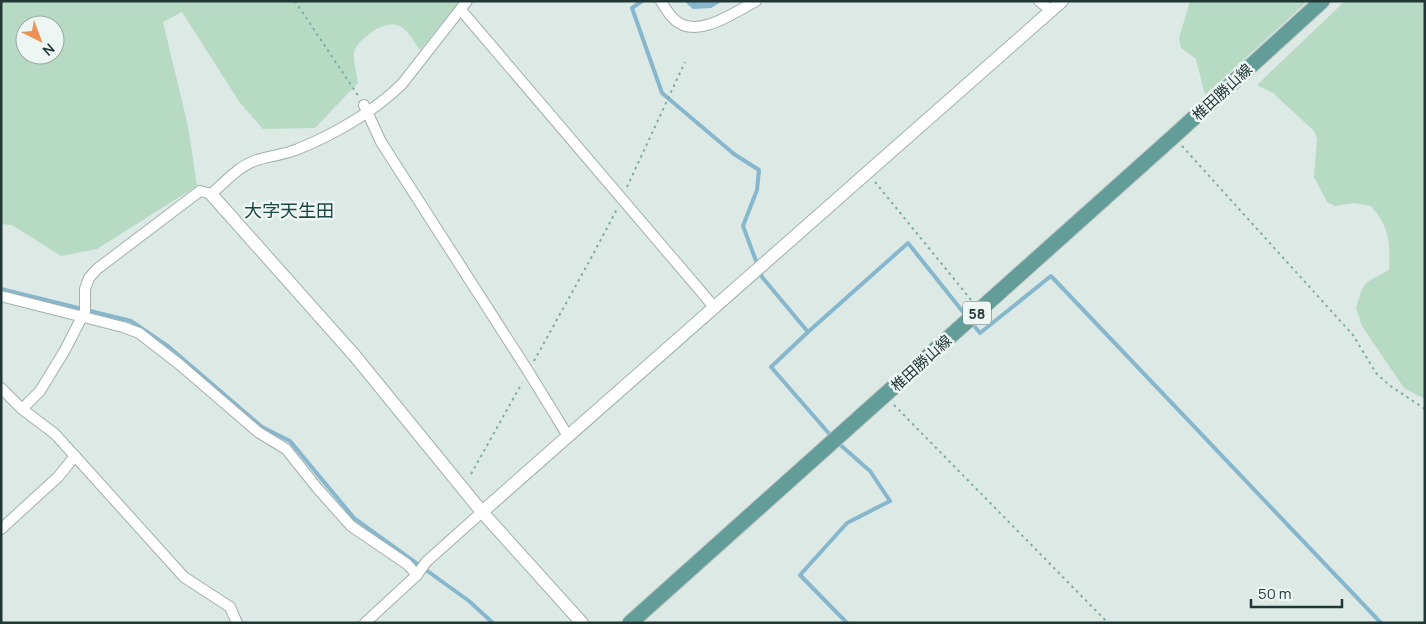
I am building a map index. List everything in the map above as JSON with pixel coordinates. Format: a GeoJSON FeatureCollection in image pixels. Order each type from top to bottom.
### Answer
{"type":"FeatureCollection","features":[{"type":"Feature","properties":{"kind":"main road","name":"椎田勝山線"},"geometry":{"type":"LineString","coordinates":[[630,623],[1322,1]]}},
{"type":"Feature","properties":{"kind":"street"},"geometry":{"type":"LineString","coordinates":[[661,1],[676,21],[685,26],[697,28],[710,25],[756,1]]}},
{"type":"Feature","properties":{"kind":"street"},"geometry":{"type":"LineString","coordinates":[[1039,1],[1052,11]]}},
{"type":"Feature","properties":{"kind":"street"},"geometry":{"type":"LineString","coordinates":[[365,623],[417,574],[426,562],[482,512],[1062,1]]}},
{"type":"Feature","properties":{"kind":"street"},"geometry":{"type":"LineString","coordinates":[[211,194],[252,162],[296,150],[337,130],[366,108],[392,94],[464,6],[622,199],[715,308]]}},
{"type":"Feature","properties":{"kind":"street"},"geometry":{"type":"LineString","coordinates":[[366,108],[380,142],[568,436]]}},
{"type":"Feature","properties":{"kind":"street"},"geometry":{"type":"LineString","coordinates":[[22,409],[40,391],[65,350],[85,311],[86,289],[89,278],[97,269],[200,190],[211,194],[355,356],[482,512],[582,623]]}},
{"type":"Feature","properties":{"kind":"street"},"geometry":{"type":"LineString","coordinates":[[1,296],[140,333],[258,432],[286,449],[351,526],[407,564],[417,574]]}},
{"type":"Feature","properties":{"kind":"street"},"geometry":{"type":"LineString","coordinates":[[1,388],[22,409],[55,434],[184,577],[230,607],[237,623]]}},
{"type":"Feature","properties":{"kind":"street"},"geometry":{"type":"LineString","coordinates":[[1,529],[53,482],[76,456]]}},
{"type":"Feature","properties":{"kind":"path"},"geometry":{"type":"LineString","coordinates":[[295,1],[366,108]]}},
{"type":"Feature","properties":{"kind":"path"},"geometry":{"type":"LineString","coordinates":[[471,474],[622,199],[685,62]]}},
{"type":"Feature","properties":{"kind":"path"},"geometry":{"type":"LineString","coordinates":[[1174,136],[1353,335],[1376,373],[1389,385],[1425,409]]}},
{"type":"Feature","properties":{"kind":"path"},"geometry":{"type":"LineString","coordinates":[[868,173],[980,310]]}},
{"type":"Feature","properties":{"kind":"path"},"geometry":{"type":"LineString","coordinates":[[885,395],[1108,623]]}},
{"type":"Feature","properties":{"kind":"green space"},"geometry":{"type":"Polygon","coordinates":[[[1,1],[460,1],[420,50],[407,32],[397,25],[385,25],[365,37],[354,52],[358,83],[315,128],[263,129],[240,103],[182,12],[163,22],[188,126],[197,186],[97,249],[61,256],[12,225],[1,224],[1,1]]]}},
{"type":"Feature","properties":{"kind":"green space"},"geometry":{"type":"Polygon","coordinates":[[[1190,1],[1308,1],[1205,95],[1196,59],[1181,48],[1179,38],[1190,1]]]}},
{"type":"Feature","properties":{"kind":"green space"},"geometry":{"type":"Polygon","coordinates":[[[1345,1],[1423,1],[1425,3],[1425,399],[1404,388],[1362,326],[1356,308],[1362,289],[1367,282],[1389,270],[1390,252],[1388,236],[1382,221],[1371,206],[1354,203],[1335,206],[1327,202],[1314,177],[1317,139],[1314,131],[1273,93],[1257,85],[1345,1]]]}},
{"type":"Feature","properties":{"kind":"water"},"geometry":{"type":"Polygon","coordinates":[[[684,1],[723,1],[711,8],[693,9],[684,1]]]}},
{"type":"Feature","properties":{"kind":"waterway"},"geometry":{"type":"LineString","coordinates":[[642,1],[632,8],[662,93],[734,154],[759,170],[757,190],[743,226],[762,277],[808,332],[908,243],[967,317]]}},
{"type":"Feature","properties":{"kind":"waterway"},"geometry":{"type":"LineString","coordinates":[[971,322],[980,333],[1051,276],[1381,623]]}},
{"type":"Feature","properties":{"kind":"waterway"},"geometry":{"type":"LineString","coordinates":[[1,289],[131,321],[169,347],[262,427],[290,441],[354,518],[469,601],[493,623]]}},
{"type":"Feature","properties":{"kind":"waterway"},"geometry":{"type":"LineString","coordinates":[[808,332],[771,367],[832,437]]}},
{"type":"Feature","properties":{"kind":"waterway"},"geometry":{"type":"LineString","coordinates":[[837,442],[870,471],[890,501],[847,523],[800,575],[847,623]]}},
{"type":"Feature","properties":{"kind":"district","name":"大字天生田"},"geometry":{"type":"Point","coordinates":[289,210]}}]}
